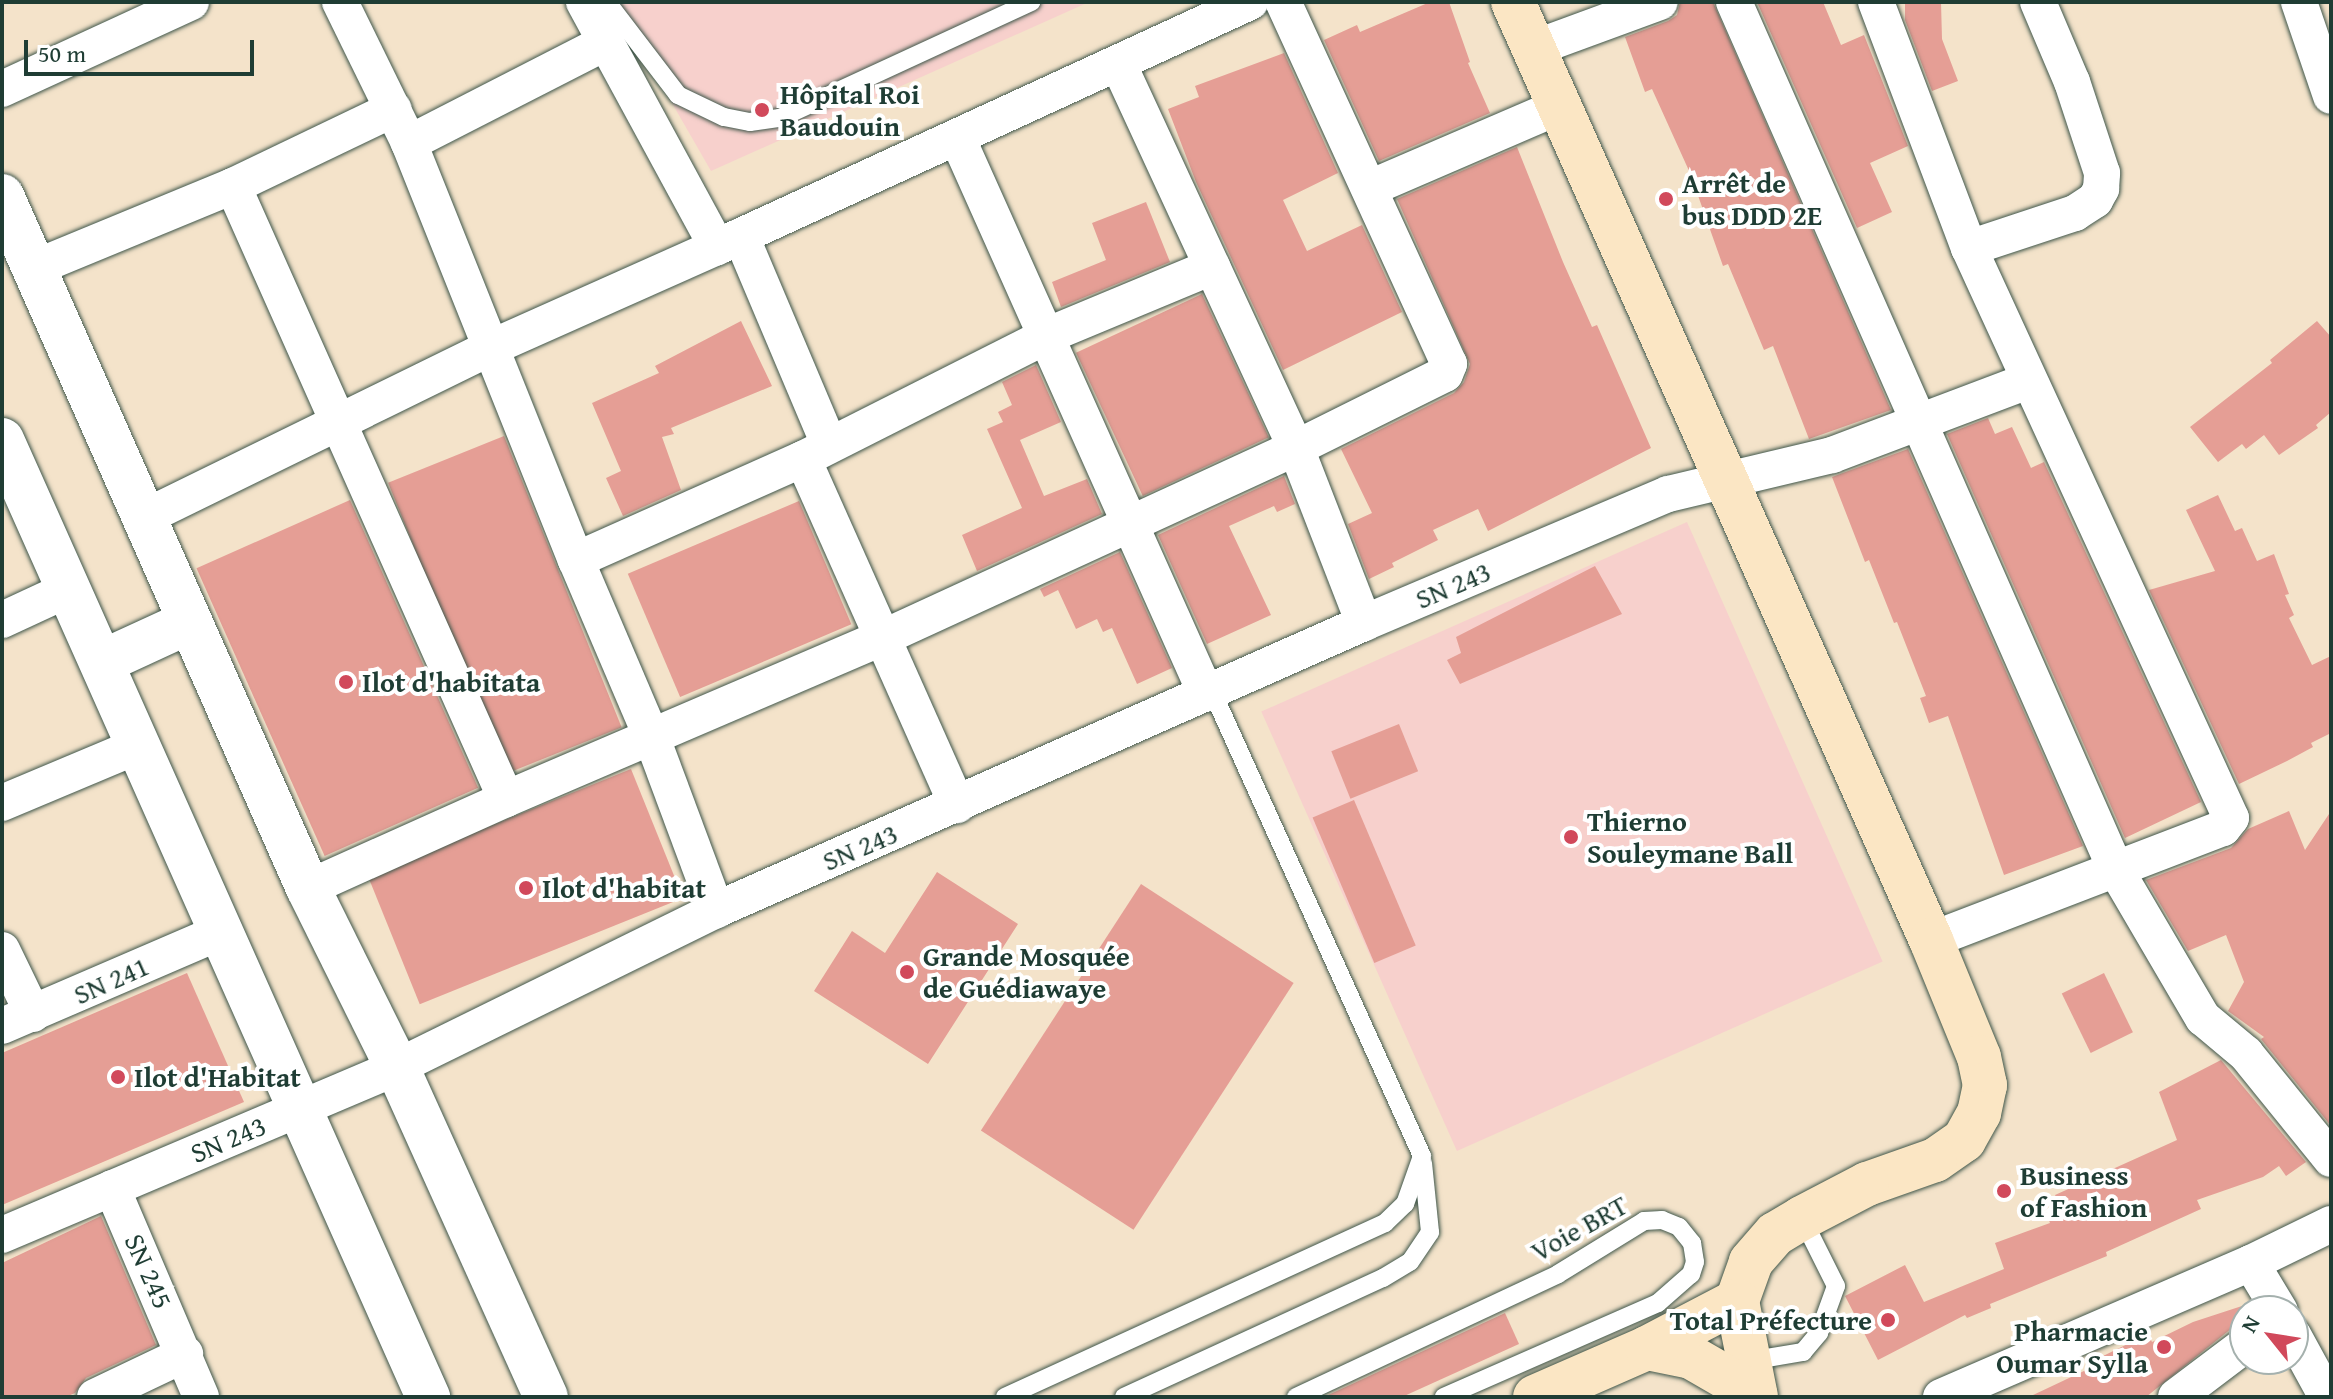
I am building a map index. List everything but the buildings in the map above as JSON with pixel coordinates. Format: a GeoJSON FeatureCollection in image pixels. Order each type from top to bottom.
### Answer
{"type":"FeatureCollection","features":[{"type":"Feature","properties":{"kind":"main road"},"geometry":{"type":"LineString","coordinates":[[1513,2],[1931,940],[1979,1057],[1985,1085],[1979,1113],[1964,1140],[1935,1160],[1867,1184],[1802,1218],[1775,1234],[1751,1262],[1737,1301],[1752,1384]]}},
{"type":"Feature","properties":{"kind":"main road"},"geometry":{"type":"LineString","coordinates":[[1535,1397],[1647,1348],[1737,1301]]}},
{"type":"Feature","properties":{"kind":"main road"},"geometry":{"type":"LineString","coordinates":[[1647,1348],[1691,1357],[1752,1384]]}},
{"type":"Feature","properties":{"kind":"street"},"geometry":{"type":"LineString","coordinates":[[340,2],[409,143],[576,560],[652,738],[716,910]]}},
{"type":"Feature","properties":{"kind":"street"},"geometry":{"type":"LineString","coordinates":[[584,2],[729,242],[816,452],[880,639],[957,805]]}},
{"type":"Feature","properties":{"kind":"street"},"geometry":{"type":"LineString","coordinates":[[143,518],[490,348],[729,242],[1250,2]]}},
{"type":"Feature","properties":{"kind":"street"},"geometry":{"type":"LineString","coordinates":[[308,888],[506,799],[880,639],[1296,448],[1445,374],[1448,369],[1370,188],[1283,2]]}},
{"type":"Feature","properties":{"kind":"street"},"geometry":{"type":"LineString","coordinates":[[1532,49],[1660,2]]}},
{"type":"Feature","properties":{"kind":"street"},"geometry":{"type":"LineString","coordinates":[[1734,2],[2116,870],[2203,1018],[2246,1054],[2307,1125],[2331,1159]]}},
{"type":"Feature","properties":{"kind":"street"},"geometry":{"type":"LineString","coordinates":[[1876,2],[1969,248],[2231,818],[2223,828],[1931,940]]}},
{"type":"Feature","properties":{"kind":"street"},"geometry":{"type":"LineString","coordinates":[[1969,248],[2075,213],[2095,200],[2101,189],[2102,173],[2072,82],[2038,2]]}},
{"type":"Feature","properties":{"kind":"street"},"geometry":{"type":"LineString","coordinates":[[2299,2],[2331,96]]}},
{"type":"Feature","properties":{"kind":"street"},"geometry":{"type":"LineString","coordinates":[[2,89],[170,6]]}},
{"type":"Feature","properties":{"kind":"street"},"geometry":{"type":"LineString","coordinates":[[409,143],[606,42]]}},
{"type":"Feature","properties":{"kind":"street"},"geometry":{"type":"LineString","coordinates":[[1118,63],[1296,448],[1364,623]]}},
{"type":"Feature","properties":{"kind":"street"},"geometry":{"type":"LineString","coordinates":[[1370,188],[1558,107]]}},
{"type":"Feature","properties":{"kind":"street"},"geometry":{"type":"LineString","coordinates":[[34,268],[233,186],[394,109]]}},
{"type":"Feature","properties":{"kind":"street"},"geometry":{"type":"LineString","coordinates":[[957,137],[1209,692]]}},
{"type":"Feature","properties":{"kind":"street"},"geometry":{"type":"LineString","coordinates":[[233,186],[506,799]]}},
{"type":"Feature","properties":{"kind":"street"},"geometry":{"type":"LineString","coordinates":[[2,196],[308,888],[397,1067],[546,1397]]}},
{"type":"Feature","properties":{"kind":"street"},"geometry":{"type":"LineString","coordinates":[[576,560],[816,452],[1046,336],[1212,267]]}},
{"type":"Feature","properties":{"kind":"street","name":"SN 243"},"geometry":{"type":"LineString","coordinates":[[2,1235],[397,1067],[716,910],[1364,623],[1668,494],[1819,459],[2028,381]]}},
{"type":"Feature","properties":{"kind":"street"},"geometry":{"type":"LineString","coordinates":[[2,440],[140,745],[220,932],[302,1108],[428,1397]]}},
{"type":"Feature","properties":{"kind":"street"},"geometry":{"type":"LineString","coordinates":[[2,620],[69,589]]}},
{"type":"Feature","properties":{"kind":"street"},"geometry":{"type":"LineString","coordinates":[[102,662],[189,622]]}},
{"type":"Feature","properties":{"kind":"street"},"geometry":{"type":"LineString","coordinates":[[2,803],[140,745]]}},
{"type":"Feature","properties":{"kind":"street","name":"SN 241"},"geometry":{"type":"LineString","coordinates":[[18,1020],[220,932]]}},
{"type":"Feature","properties":{"kind":"street"},"geometry":{"type":"LineString","coordinates":[[2,950],[18,1020]]}},
{"type":"Feature","properties":{"kind":"street","name":"SN 245"},"geometry":{"type":"LineString","coordinates":[[112,1188],[201,1397]]}},
{"type":"Feature","properties":{"kind":"street"},"geometry":{"type":"LineString","coordinates":[[1941,1397],[1984,1389],[2331,1224]]}},
{"type":"Feature","properties":{"kind":"street"},"geometry":{"type":"LineString","coordinates":[[2251,1263],[2270,1295]]}},
{"type":"Feature","properties":{"kind":"street"},"geometry":{"type":"LineString","coordinates":[[95,1397],[185,1354]]}},
{"type":"Feature","properties":{"kind":"street"},"geometry":{"type":"LineString","coordinates":[[2176,1397],[2229,1357]]}},
{"type":"Feature","properties":{"kind":"street"},"geometry":{"type":"LineString","coordinates":[[2309,1364],[2327,1397]]}},
{"type":"Feature","properties":{"kind":"lane"},"geometry":{"type":"LineString","coordinates":[[607,2],[678,95],[724,117],[750,122],[780,118],[1031,2]]}},
{"type":"Feature","properties":{"kind":"lane"},"geometry":{"type":"LineString","coordinates":[[1124,1397],[1383,1278],[1410,1262],[1430,1232],[1422,1156],[1209,692]]}},
{"type":"Feature","properties":{"kind":"lane"},"geometry":{"type":"LineString","coordinates":[[1005,1397],[1385,1223],[1405,1204],[1422,1156]]}},
{"type":"Feature","properties":{"kind":"lane"},"geometry":{"type":"LineString","coordinates":[[1752,1384],[1803,1352],[1819,1333],[1836,1286],[1802,1218]]}},
{"type":"Feature","properties":{"kind":"lane","name":"Voie BRT"},"geometry":{"type":"LineString","coordinates":[[1296,1397],[1558,1274],[1644,1221],[1662,1220],[1679,1227],[1692,1243],[1695,1262],[1691,1274],[1658,1303],[1444,1397]]}},
{"type":"Feature","properties":{"kind":"shaded area","name":"Hôpital Roi Baudouin"},"geometry":{"type":"Polygon","coordinates":[[[614,2],[1089,2],[711,171],[614,2]]]}},
{"type":"Feature","properties":{"kind":"shaded area","name":"Thierno Souleymane Ball"},"geometry":{"type":"Polygon","coordinates":[[[1687,522],[1883,961],[1457,1151],[1261,712],[1687,522]]]}},
{"type":"Feature","properties":{"kind":"place","name":"Hôpital Roi Baudouin"},"geometry":{"type":"Point","coordinates":[762,110]}},
{"type":"Feature","properties":{"kind":"place","name":"Arrêt de bus DDD 2E"},"geometry":{"type":"Point","coordinates":[1666,199]}},
{"type":"Feature","properties":{"kind":"place","name":"Ilot d'habitata"},"geometry":{"type":"Point","coordinates":[346,682]}},
{"type":"Feature","properties":{"kind":"place","name":"Thierno Souleymane Ball"},"geometry":{"type":"Point","coordinates":[1571,837]}},
{"type":"Feature","properties":{"kind":"place","name":"Ilot d'habitat"},"geometry":{"type":"Point","coordinates":[526,888]}},
{"type":"Feature","properties":{"kind":"place","name":"Grande Mosquée de Guédiawaye"},"geometry":{"type":"Point","coordinates":[907,972]}},
{"type":"Feature","properties":{"kind":"place","name":"Ilot d'Habitat"},"geometry":{"type":"Point","coordinates":[118,1077]}},
{"type":"Feature","properties":{"kind":"place","name":"Business of Fashion"},"geometry":{"type":"Point","coordinates":[2004,1191]}},
{"type":"Feature","properties":{"kind":"place","name":"Total Préfecture"},"geometry":{"type":"Point","coordinates":[1888,1320]}},
{"type":"Feature","properties":{"kind":"place","name":"Pharmacie Oumar Sylla"},"geometry":{"type":"Point","coordinates":[2164,1347]}}]}
